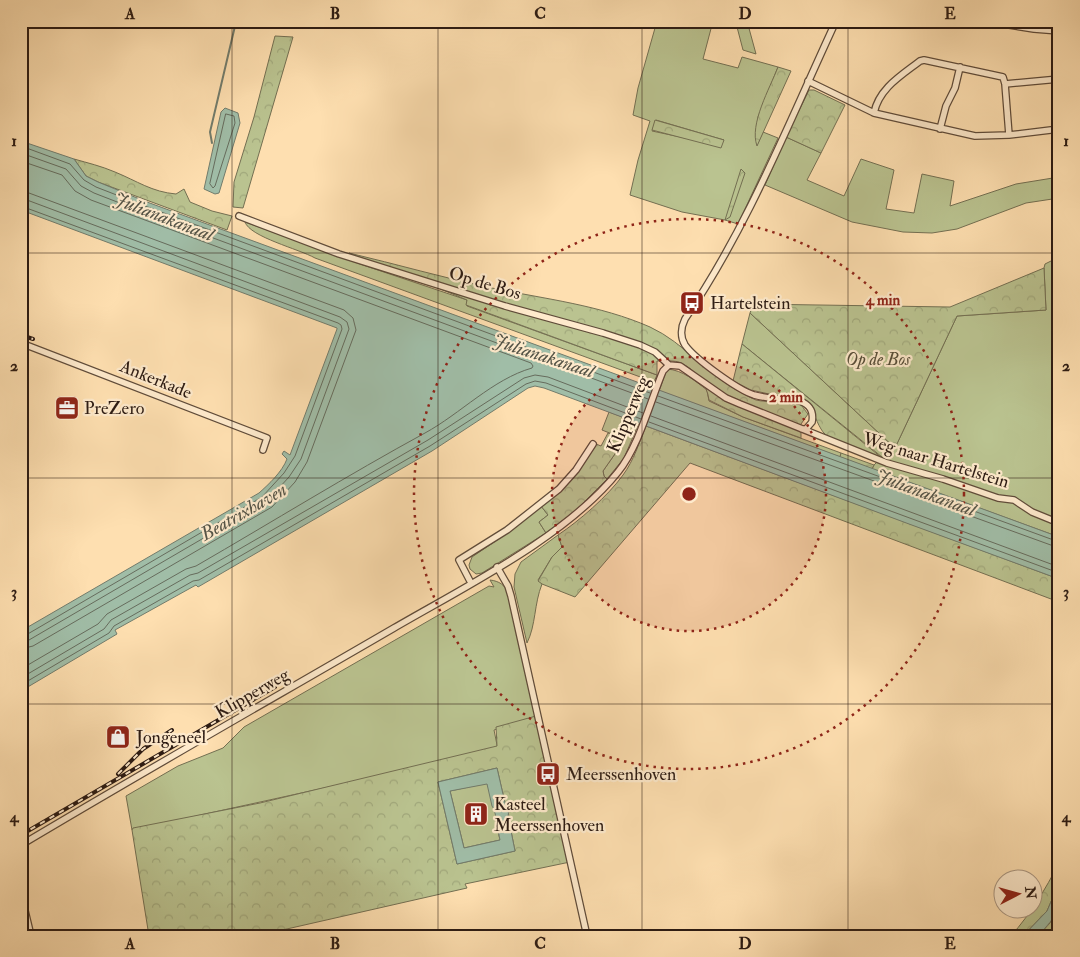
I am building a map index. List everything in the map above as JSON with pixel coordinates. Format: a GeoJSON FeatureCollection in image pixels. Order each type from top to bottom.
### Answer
{"type":"FeatureCollection","features":[{"type":"Feature","properties":{"kind":"street"},"geometry":{"type":"LineString","coordinates":[[802,429],[810,426],[812,422],[812,412],[806,404],[800,401],[755,395],[743,390],[725,379],[692,352],[684,342],[681,332],[685,319],[730,248],[754,201],[836,21]]}},
{"type":"Feature","properties":{"kind":"street"},"geometry":{"type":"LineString","coordinates":[[984,21],[1040,30],[1059,31]]}},
{"type":"Feature","properties":{"kind":"street"},"geometry":{"type":"LineString","coordinates":[[874,113],[879,97],[885,90],[920,61],[929,60],[1002,77],[1005,84],[1009,135]]}},
{"type":"Feature","properties":{"kind":"street"},"geometry":{"type":"LineString","coordinates":[[940,129],[946,106],[955,88],[960,67]]}},
{"type":"Feature","properties":{"kind":"street"},"geometry":{"type":"LineString","coordinates":[[1005,84],[1059,79]]}},
{"type":"Feature","properties":{"kind":"street"},"geometry":{"type":"LineString","coordinates":[[808,81],[874,113],[979,137],[1059,129]]}},
{"type":"Feature","properties":{"kind":"street","name":"Op de Bos"},"geometry":{"type":"LineString","coordinates":[[239,216],[339,254],[505,306],[640,345],[655,352],[669,365],[680,366],[726,398],[802,429]]}},
{"type":"Feature","properties":{"kind":"street","name":"Ankerkade"},"geometry":{"type":"LineString","coordinates":[[21,343],[267,438],[263,450]]}},
{"type":"Feature","properties":{"kind":"street","name":"Klipperweg"},"geometry":{"type":"LineString","coordinates":[[21,845],[471,583],[556,529],[608,483],[623,465],[634,447],[663,370],[669,365]]}},
{"type":"Feature","properties":{"kind":"street","name":"Weg naar Hartelstein"},"geometry":{"type":"LineString","coordinates":[[802,429],[887,463],[943,479],[998,498],[1014,500],[1032,512],[1059,523]]}},
{"type":"Feature","properties":{"kind":"street","name":"Klipperweg"},"geometry":{"type":"LineString","coordinates":[[471,583],[459,560],[507,530],[559,488],[576,470],[593,444]]}},
{"type":"Feature","properties":{"kind":"street"},"geometry":{"type":"LineString","coordinates":[[497,567],[508,586],[511,596],[587,936]]}},
{"type":"Feature","properties":{"kind":"street"},"geometry":{"type":"LineString","coordinates":[[21,894],[31,936]]}},
{"type":"Feature","properties":{"kind":"green space"},"geometry":{"type":"Polygon","coordinates":[[[657,21],[713,21],[703,59],[738,68],[742,57],[778,67],[758,117],[757,145],[763,132],[778,138],[738,224],[682,212],[630,195],[650,121],[633,115],[638,88],[657,21]],[[656,120],[652,131],[685,138],[724,140],[656,120]]]}},
{"type":"Feature","properties":{"kind":"green space"},"geometry":{"type":"Polygon","coordinates":[[[714,21],[747,21],[756,54],[743,50],[737,27],[714,21]]]}},
{"type":"Feature","properties":{"kind":"green space"},"geometry":{"type":"Polygon","coordinates":[[[275,36],[293,37],[243,208],[233,207],[234,182],[254,117],[275,36]]]}},
{"type":"Feature","properties":{"kind":"green space"},"geometry":{"type":"Polygon","coordinates":[[[778,67],[791,71],[757,146],[755,137],[758,117],[778,67]]]}},
{"type":"Feature","properties":{"kind":"green space"},"geometry":{"type":"Polygon","coordinates":[[[809,90],[814,90],[845,105],[821,153],[786,137],[809,90]]]}},
{"type":"Feature","properties":{"kind":"green space"},"geometry":{"type":"Polygon","coordinates":[[[655,120],[724,140],[721,148],[652,130],[655,120]]]}},
{"type":"Feature","properties":{"kind":"green space"},"geometry":{"type":"Polygon","coordinates":[[[786,137],[821,153],[807,180],[844,196],[861,159],[894,170],[886,209],[914,213],[922,174],[954,181],[950,206],[1016,184],[1059,177],[1059,198],[1026,203],[957,229],[932,233],[903,232],[852,222],[765,185],[786,137]]]}},
{"type":"Feature","properties":{"kind":"green space"},"geometry":{"type":"Polygon","coordinates":[[[74,159],[110,170],[159,191],[176,194],[184,189],[190,202],[212,211],[232,216],[227,230],[98,182],[86,176],[74,159]]]}},
{"type":"Feature","properties":{"kind":"green space"},"geometry":{"type":"Polygon","coordinates":[[[741,169],[745,173],[730,217],[725,220],[741,169]]]}},
{"type":"Feature","properties":{"kind":"green space"},"geometry":{"type":"Polygon","coordinates":[[[245,222],[360,264],[467,300],[467,306],[657,375],[654,382],[315,258],[265,238],[256,233],[245,222]]]}},
{"type":"Feature","properties":{"kind":"green space"},"geometry":{"type":"Polygon","coordinates":[[[349,253],[474,284],[572,303],[631,319],[663,334],[718,378],[750,397],[761,401],[797,403],[801,405],[808,414],[801,424],[801,438],[743,417],[709,400],[706,388],[700,378],[681,363],[657,361],[657,375],[466,305],[467,300],[349,253]]]}},
{"type":"Feature","properties":{"kind":"green space"},"geometry":{"type":"Polygon","coordinates":[[[1059,257],[1059,537],[872,469],[882,457],[742,344],[750,313],[895,448],[957,316],[1046,310],[1044,268],[1045,264],[1059,257]]]}},
{"type":"Feature","properties":{"kind":"green space","name":"Op de Bos"},"geometry":{"type":"Polygon","coordinates":[[[1044,268],[1046,310],[957,316],[895,448],[750,313],[753,304],[950,307],[1044,268]]]}},
{"type":"Feature","properties":{"kind":"green space"},"geometry":{"type":"Polygon","coordinates":[[[742,344],[882,458],[848,447],[825,434],[805,402],[751,390],[733,381],[742,344]]]}},
{"type":"Feature","properties":{"kind":"green space"},"geometry":{"type":"Polygon","coordinates":[[[667,369],[684,374],[698,383],[707,390],[709,401],[743,417],[841,453],[840,457],[659,391],[667,369]]]}},
{"type":"Feature","properties":{"kind":"green space"},"geometry":{"type":"Polygon","coordinates":[[[609,412],[639,423],[624,458],[607,479],[603,471],[617,451],[622,438],[602,430],[609,412]]]}},
{"type":"Feature","properties":{"kind":"green space"},"geometry":{"type":"Polygon","coordinates":[[[646,426],[1059,579],[1059,602],[690,463],[575,597],[542,584],[538,581],[552,557],[562,547],[558,535],[593,508],[617,483],[630,463],[646,426]]]}},
{"type":"Feature","properties":{"kind":"green space"},"geometry":{"type":"Polygon","coordinates":[[[608,433],[622,437],[617,451],[603,471],[607,479],[575,511],[546,533],[539,522],[548,515],[541,506],[577,473],[596,444],[601,446],[608,433]]]}},
{"type":"Feature","properties":{"kind":"green space"},"geometry":{"type":"Polygon","coordinates":[[[841,453],[874,465],[872,469],[840,457],[841,453]]]}},
{"type":"Feature","properties":{"kind":"green space"},"geometry":{"type":"Polygon","coordinates":[[[541,506],[548,515],[539,522],[546,533],[482,573],[476,574],[470,569],[469,565],[472,557],[506,534],[541,506]]]}},
{"type":"Feature","properties":{"kind":"green space"},"geometry":{"type":"Polygon","coordinates":[[[558,535],[562,547],[552,557],[538,580],[542,584],[527,643],[514,587],[515,574],[521,562],[558,535]]]}},
{"type":"Feature","properties":{"kind":"green space"},"geometry":{"type":"Polygon","coordinates":[[[490,580],[501,584],[508,593],[537,719],[494,730],[498,750],[132,830],[126,796],[178,766],[223,748],[244,727],[489,586],[494,587],[490,580]]]}},
{"type":"Feature","properties":{"kind":"green space"},"geometry":{"type":"Polygon","coordinates":[[[536,716],[570,862],[465,884],[467,888],[256,936],[149,936],[133,828],[260,803],[497,746],[496,727],[536,716]],[[497,768],[438,782],[457,864],[515,851],[508,816],[509,810],[505,803],[497,768]]]}},
{"type":"Feature","properties":{"kind":"green space"},"geometry":{"type":"Polygon","coordinates":[[[487,783],[497,814],[495,819],[500,840],[464,848],[450,791],[487,783]]]}},
{"type":"Feature","properties":{"kind":"green space"},"geometry":{"type":"Polygon","coordinates":[[[1059,863],[1059,883],[1047,911],[1042,916],[1042,893],[1059,863]]]}},
{"type":"Feature","properties":{"kind":"green space"},"geometry":{"type":"Polygon","coordinates":[[[1059,906],[1059,934],[1038,936],[1050,923],[1059,906]]]}},
{"type":"Feature","properties":{"kind":"green space"},"geometry":{"type":"Polygon","coordinates":[[[1024,920],[1038,920],[1023,936],[1011,936],[1024,920]]]}},
{"type":"Feature","properties":{"kind":"water"},"geometry":{"type":"Polygon","coordinates":[[[225,108],[238,113],[240,123],[219,193],[215,194],[204,189],[221,112],[225,108]]]}},
{"type":"Feature","properties":{"kind":"water"},"geometry":{"type":"Polygon","coordinates":[[[21,141],[74,159],[86,176],[147,202],[1059,537],[1059,579],[535,386],[528,388],[432,451],[198,587],[196,585],[115,630],[117,634],[21,691],[21,631],[259,493],[275,478],[287,459],[282,454],[284,451],[290,455],[337,328],[21,210],[21,141]]]}},
{"type":"Feature","properties":{"kind":"water"},"geometry":{"type":"Polygon","coordinates":[[[497,768],[505,803],[509,810],[508,816],[515,851],[457,864],[438,782],[497,768]],[[487,784],[450,791],[464,848],[500,840],[496,816],[487,784]]]}},
{"type":"Feature","properties":{"kind":"water"},"geometry":{"type":"Polygon","coordinates":[[[1059,883],[1058,907],[1050,923],[1038,936],[1023,936],[1038,920],[1042,920],[1042,916],[1047,911],[1059,883]]]}},
{"type":"Feature","properties":{"kind":"waterway"},"geometry":{"type":"LineString","coordinates":[[212,143],[210,132],[235,26]]}},
{"type":"Feature","properties":{"kind":"railway"},"geometry":{"type":"LineString","coordinates":[[21,335],[33,339]]}},
{"type":"Feature","properties":{"kind":"railway"},"geometry":{"type":"LineString","coordinates":[[21,835],[275,687]]}},
{"type":"Feature","properties":{"kind":"railway"},"geometry":{"type":"LineString","coordinates":[[118,774],[143,749],[172,730]]}},
{"type":"Feature","properties":{"kind":"place","name":"Hartelstein"},"geometry":{"type":"Point","coordinates":[692,303]}},
{"type":"Feature","properties":{"kind":"place","name":"PreZero"},"geometry":{"type":"Point","coordinates":[67,408]}},
{"type":"Feature","properties":{"kind":"place","name":"Jongeneel"},"geometry":{"type":"Point","coordinates":[118,737]}},
{"type":"Feature","properties":{"kind":"place","name":"Meerssenhoven"},"geometry":{"type":"Point","coordinates":[548,774]}},
{"type":"Feature","properties":{"kind":"place","name":"Kasteel Meerssenhoven"},"geometry":{"type":"Point","coordinates":[476,814]}},
{"type":"Feature","properties":{"kind":"water label","name":"Julianakanaal"},"geometry":{"type":"Point","coordinates":[164,216]}},
{"type":"Feature","properties":{"kind":"water label","name":"Julianakanaal"},"geometry":{"type":"Point","coordinates":[544,355]}},
{"type":"Feature","properties":{"kind":"water label","name":"Julianakanaal"},"geometry":{"type":"Point","coordinates":[926,492]}},
{"type":"Feature","properties":{"kind":"water label","name":"Beatrixhaven"},"geometry":{"type":"Point","coordinates":[243,511]}}]}
